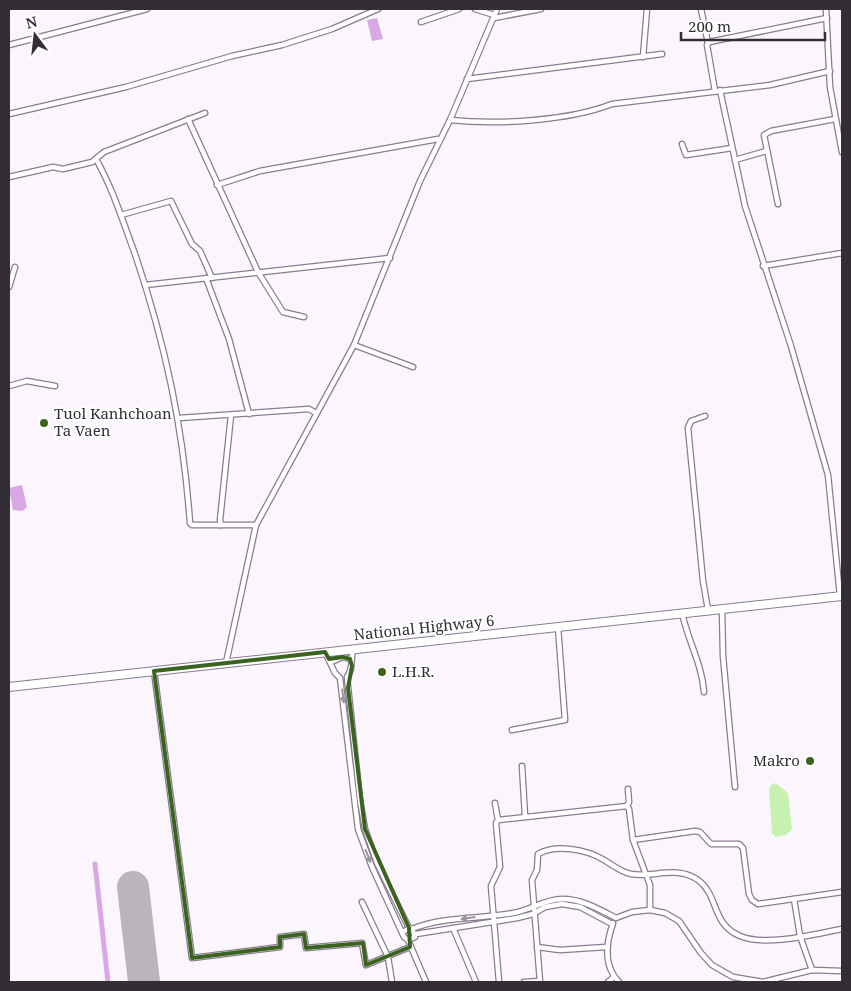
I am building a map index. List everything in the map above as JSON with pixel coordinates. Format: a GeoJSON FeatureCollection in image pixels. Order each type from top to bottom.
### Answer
{"type":"FeatureCollection","features":[{"type":"Feature","properties":{"kind":"highway","name":"National Highway 6"},"geometry":{"type":"LineString","coordinates":[[9,687],[841,596]]}},
{"type":"Feature","properties":{"kind":"street"},"geometry":{"type":"LineString","coordinates":[[9,45],[147,9]]}},
{"type":"Feature","properties":{"kind":"street"},"geometry":{"type":"LineString","coordinates":[[9,114],[126,87],[232,56],[282,45],[332,29],[378,9]]}},
{"type":"Feature","properties":{"kind":"street"},"geometry":{"type":"LineString","coordinates":[[421,22],[459,9]]}},
{"type":"Feature","properties":{"kind":"street"},"geometry":{"type":"LineString","coordinates":[[475,9],[494,16],[541,9]]}},
{"type":"Feature","properties":{"kind":"street"},"geometry":{"type":"LineString","coordinates":[[226,663],[256,525],[354,345],[438,139],[450,120],[497,9]]}},
{"type":"Feature","properties":{"kind":"street"},"geometry":{"type":"LineString","coordinates":[[643,57],[647,9]]}},
{"type":"Feature","properties":{"kind":"street"},"geometry":{"type":"LineString","coordinates":[[702,9],[718,90],[745,206],[763,266],[791,346],[812,416],[818,447],[828,475],[841,596]]}},
{"type":"Feature","properties":{"kind":"street"},"geometry":{"type":"LineString","coordinates":[[826,9],[835,119],[842,152]]}},
{"type":"Feature","properties":{"kind":"street"},"geometry":{"type":"LineString","coordinates":[[708,43],[827,18]]}},
{"type":"Feature","properties":{"kind":"street"},"geometry":{"type":"LineString","coordinates":[[467,79],[662,54]]}},
{"type":"Feature","properties":{"kind":"street"},"geometry":{"type":"LineString","coordinates":[[450,120],[494,124],[593,111],[612,104],[770,85],[830,72]]}},
{"type":"Feature","properties":{"kind":"street"},"geometry":{"type":"LineString","coordinates":[[9,177],[53,167],[64,168],[92,162],[104,152],[205,113]]}},
{"type":"Feature","properties":{"kind":"street"},"geometry":{"type":"LineString","coordinates":[[188,119],[258,272],[283,312],[304,317]]}},
{"type":"Feature","properties":{"kind":"street"},"geometry":{"type":"LineString","coordinates":[[778,204],[764,135],[770,131],[835,119]]}},
{"type":"Feature","properties":{"kind":"street"},"geometry":{"type":"LineString","coordinates":[[217,184],[260,172],[438,139]]}},
{"type":"Feature","properties":{"kind":"street"},"geometry":{"type":"LineString","coordinates":[[682,144],[686,155],[732,148]]}},
{"type":"Feature","properties":{"kind":"street"},"geometry":{"type":"LineString","coordinates":[[735,160],[766,151]]}},
{"type":"Feature","properties":{"kind":"street"},"geometry":{"type":"LineString","coordinates":[[96,159],[121,215],[145,285],[166,356],[179,418],[190,523],[192,525],[256,525]]}},
{"type":"Feature","properties":{"kind":"street"},"geometry":{"type":"LineString","coordinates":[[121,215],[172,200],[192,244],[200,251],[229,339],[249,414]]}},
{"type":"Feature","properties":{"kind":"street"},"geometry":{"type":"LineString","coordinates":[[763,266],[842,253]]}},
{"type":"Feature","properties":{"kind":"street"},"geometry":{"type":"LineString","coordinates":[[145,285],[390,258]]}},
{"type":"Feature","properties":{"kind":"street"},"geometry":{"type":"LineString","coordinates":[[9,287],[15,267]]}},
{"type":"Feature","properties":{"kind":"street"},"geometry":{"type":"LineString","coordinates":[[354,345],[413,367]]}},
{"type":"Feature","properties":{"kind":"street"},"geometry":{"type":"LineString","coordinates":[[9,386],[27,381],[55,386]]}},
{"type":"Feature","properties":{"kind":"street"},"geometry":{"type":"LineString","coordinates":[[179,418],[309,409],[316,413]]}},
{"type":"Feature","properties":{"kind":"street"},"geometry":{"type":"LineString","coordinates":[[221,525],[231,415]]}},
{"type":"Feature","properties":{"kind":"street"},"geometry":{"type":"LineString","coordinates":[[705,416],[691,421],[688,428],[703,581],[708,610]]}},
{"type":"Feature","properties":{"kind":"street"},"geometry":{"type":"LineString","coordinates":[[722,609],[723,656],[735,787]]}},
{"type":"Feature","properties":{"kind":"street"},"geometry":{"type":"LineString","coordinates":[[682,613],[688,637],[701,668],[704,692]]}},
{"type":"Feature","properties":{"kind":"street"},"geometry":{"type":"LineString","coordinates":[[512,730],[565,720],[558,627]]}},
{"type":"Feature","properties":{"kind":"street"},"geometry":{"type":"LineString","coordinates":[[353,650],[350,659],[352,666],[348,677],[348,688],[365,829],[377,864],[416,934]]}},
{"type":"Feature","properties":{"kind":"street"},"geometry":{"type":"LineString","coordinates":[[325,652],[335,674],[340,678],[358,829],[372,867],[403,932],[404,938],[408,940],[426,982]]}},
{"type":"Feature","properties":{"kind":"street"},"geometry":{"type":"LineString","coordinates":[[331,662],[343,657],[350,659]]}},
{"type":"Feature","properties":{"kind":"street"},"geometry":{"type":"LineString","coordinates":[[154,671],[192,958],[280,947],[280,937],[304,934],[306,948],[362,943],[366,965],[410,947]]}},
{"type":"Feature","properties":{"kind":"street"},"geometry":{"type":"LineString","coordinates":[[522,766],[525,816]]}},
{"type":"Feature","properties":{"kind":"street"},"geometry":{"type":"LineString","coordinates":[[628,788],[629,802],[627,806],[633,840],[650,885],[650,910]]}},
{"type":"Feature","properties":{"kind":"street"},"geometry":{"type":"LineString","coordinates":[[494,803],[498,820],[500,867],[491,886],[499,982]]}},
{"type":"Feature","properties":{"kind":"street"},"geometry":{"type":"LineString","coordinates":[[498,820],[627,806]]}},
{"type":"Feature","properties":{"kind":"street"},"geometry":{"type":"LineString","coordinates":[[358,829],[365,829]]}},
{"type":"Feature","properties":{"kind":"street"},"geometry":{"type":"LineString","coordinates":[[633,840],[695,831],[700,832],[711,844],[739,844],[743,848],[749,894],[752,900],[758,904],[842,892]]}},
{"type":"Feature","properties":{"kind":"street"},"geometry":{"type":"LineString","coordinates":[[524,982],[539,981],[532,880],[537,870],[538,854],[544,851],[577,850],[602,858],[629,874],[646,876],[670,872],[682,873],[697,880],[706,889],[718,918],[726,927],[740,936],[758,940],[842,929]]}},
{"type":"Feature","properties":{"kind":"street"},"geometry":{"type":"LineString","coordinates":[[403,932],[411,928],[533,908],[542,903],[561,899],[580,902],[616,918]]}},
{"type":"Feature","properties":{"kind":"street"},"geometry":{"type":"LineString","coordinates":[[794,899],[800,936],[812,970]]}},
{"type":"Feature","properties":{"kind":"street"},"geometry":{"type":"LineString","coordinates":[[362,902],[388,957],[392,982]]}},
{"type":"Feature","properties":{"kind":"street"},"geometry":{"type":"LineString","coordinates":[[416,934],[494,923],[534,914],[545,907],[562,904],[580,907],[612,924]]}},
{"type":"Feature","properties":{"kind":"street"},"geometry":{"type":"LineString","coordinates":[[619,982],[614,977],[608,963],[606,947],[612,924],[616,918],[632,912],[650,910],[665,913],[679,921],[700,953],[712,965],[734,977],[763,982],[812,970],[842,971]]}},
{"type":"Feature","properties":{"kind":"street"},"geometry":{"type":"LineString","coordinates":[[453,928],[476,982]]}},
{"type":"Feature","properties":{"kind":"street"},"geometry":{"type":"LineString","coordinates":[[408,940],[414,939],[416,934]]}},
{"type":"Feature","properties":{"kind":"street"},"geometry":{"type":"LineString","coordinates":[[537,947],[560,950],[606,947]]}},
{"type":"Feature","properties":{"kind":"street"},"geometry":{"type":"LineString","coordinates":[[608,982],[614,977]]}},
{"type":"Feature","properties":{"kind":"highlighted area"},"geometry":{"type":"Polygon","coordinates":[[[325,652],[329,659],[343,657],[350,659],[352,666],[348,688],[365,829],[409,928],[410,947],[366,965],[363,943],[306,948],[304,934],[280,937],[280,947],[192,958],[154,671],[325,652]]]}},
{"type":"Feature","properties":{"kind":"green space"},"geometry":{"type":"Polygon","coordinates":[[[776,783],[788,793],[792,829],[786,835],[776,837],[772,833],[769,789],[771,785],[776,783]]]}},
{"type":"Feature","properties":{"kind":"shaded area"},"geometry":{"type":"Polygon","coordinates":[[[377,18],[383,39],[372,41],[367,20],[377,18]]]}},
{"type":"Feature","properties":{"kind":"shaded area"},"geometry":{"type":"Polygon","coordinates":[[[22,485],[27,507],[22,511],[13,510],[9,488],[22,485]]]}},
{"type":"Feature","properties":{"kind":"waterway"},"geometry":{"type":"LineString","coordinates":[[95,864],[108,982]]}},
{"type":"Feature","properties":{"kind":"runway"},"geometry":{"type":"LineString","coordinates":[[133,887],[144,982]]}},
{"type":"Feature","properties":{"kind":"place","name":"Tuol Kanhchoan Ta Vaen"},"geometry":{"type":"Point","coordinates":[44,423]}},
{"type":"Feature","properties":{"kind":"place","name":"L.H.R."},"geometry":{"type":"Point","coordinates":[382,672]}},
{"type":"Feature","properties":{"kind":"place","name":"Makro"},"geometry":{"type":"Point","coordinates":[810,761]}}]}
